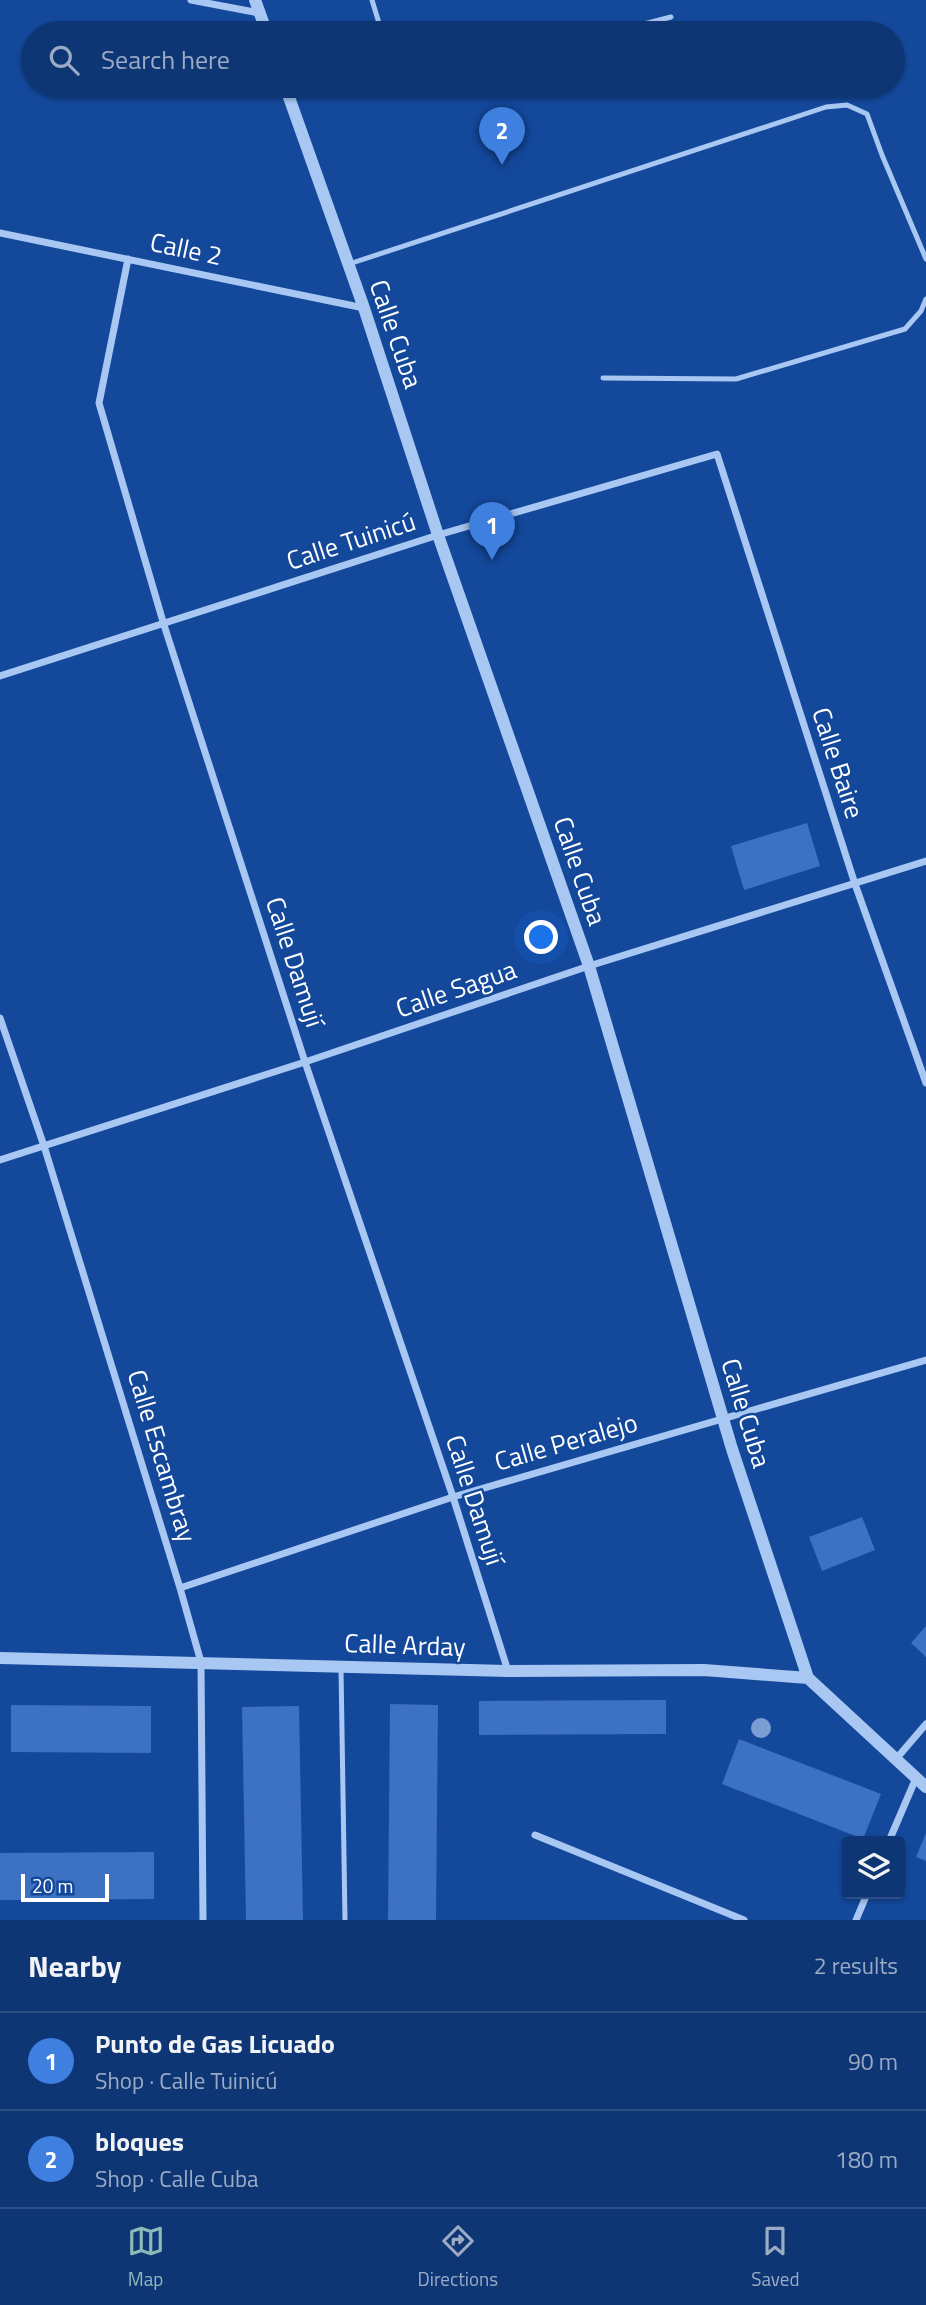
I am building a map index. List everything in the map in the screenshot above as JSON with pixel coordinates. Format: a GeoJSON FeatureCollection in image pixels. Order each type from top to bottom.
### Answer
{"type":"FeatureCollection","features":[{"type":"Feature","properties":{"kind":"street"},"geometry":{"type":"LineString","coordinates":[[191,0],[257,6]]}},
{"type":"Feature","properties":{"kind":"street","name":"Calle Cuba"},"geometry":{"type":"LineString","coordinates":[[289,98],[349,264],[438,535],[589,966],[723,1419],[808,1678]]}},
{"type":"Feature","properties":{"kind":"street","name":"Calle 2"},"geometry":{"type":"LineString","coordinates":[[0,233],[364,308]]}},
{"type":"Feature","properties":{"kind":"street","name":"Calle Damují"},"geometry":{"type":"LineString","coordinates":[[128,259],[99,403],[164,625],[305,1062],[453,1497],[508,1671]]}},
{"type":"Feature","properties":{"kind":"street","name":"Calle Tuinicú"},"geometry":{"type":"LineString","coordinates":[[0,676],[438,535],[718,454]]}},
{"type":"Feature","properties":{"kind":"street","name":"Calle Baire"},"geometry":{"type":"LineString","coordinates":[[718,454],[855,884],[926,1083]]}},
{"type":"Feature","properties":{"kind":"street","name":"Calle Sagua"},"geometry":{"type":"LineString","coordinates":[[0,1160],[305,1062],[589,966],[926,861]]}},
{"type":"Feature","properties":{"kind":"street","name":"Calle Escambray"},"geometry":{"type":"LineString","coordinates":[[0,1018],[44,1146],[201,1662],[203,1920]]}},
{"type":"Feature","properties":{"kind":"street","name":"Calle Peralejo"},"geometry":{"type":"LineString","coordinates":[[180,1588],[453,1497],[926,1360]]}},
{"type":"Feature","properties":{"kind":"street","name":"Calle Arday"},"geometry":{"type":"LineString","coordinates":[[0,1658],[508,1671],[704,1670],[808,1678]]}},
{"type":"Feature","properties":{"kind":"street"},"geometry":{"type":"LineString","coordinates":[[808,1678],[926,1787]]}},
{"type":"Feature","properties":{"kind":"street"},"geometry":{"type":"LineString","coordinates":[[896,1759],[926,1724]]}},
{"type":"Feature","properties":{"kind":"street"},"geometry":{"type":"LineString","coordinates":[[891,1836],[916,1778]]}},
{"type":"Feature","properties":{"kind":"street"},"geometry":{"type":"LineString","coordinates":[[535,1835],[744,1920]]}},
{"type":"Feature","properties":{"kind":"street"},"geometry":{"type":"LineString","coordinates":[[856,1920],[865,1899]]}},
{"type":"Feature","properties":{"kind":"lane"},"geometry":{"type":"LineString","coordinates":[[372,0],[379,21]]}},
{"type":"Feature","properties":{"kind":"lane"},"geometry":{"type":"LineString","coordinates":[[653,21],[671,16]]}},
{"type":"Feature","properties":{"kind":"lane"},"geometry":{"type":"LineString","coordinates":[[349,264],[826,107],[847,105],[867,114],[926,259]]}},
{"type":"Feature","properties":{"kind":"lane"},"geometry":{"type":"LineString","coordinates":[[603,378],[736,379],[905,329],[921,310],[926,299]]}},
{"type":"Feature","properties":{"kind":"lane"},"geometry":{"type":"LineString","coordinates":[[341,1666],[345,1920]]}},
{"type":"Feature","properties":{"kind":"building"},"geometry":{"type":"Polygon","coordinates":[[[807,823],[820,866],[744,890],[731,846],[807,823]]]}},
{"type":"Feature","properties":{"kind":"building"},"geometry":{"type":"Polygon","coordinates":[[[862,1517],[875,1550],[822,1571],[809,1537],[862,1517]]]}},
{"type":"Feature","properties":{"kind":"building"},"geometry":{"type":"Polygon","coordinates":[[[926,1626],[926,1657],[911,1643],[926,1626]]]}},
{"type":"Feature","properties":{"kind":"building"},"geometry":{"type":"Polygon","coordinates":[[[666,1700],[666,1734],[479,1735],[479,1701],[666,1700]]]}},
{"type":"Feature","properties":{"kind":"building"},"geometry":{"type":"Polygon","coordinates":[[[390,1704],[438,1705],[436,1920],[388,1920],[390,1704]]]}},
{"type":"Feature","properties":{"kind":"building"},"geometry":{"type":"Polygon","coordinates":[[[11,1705],[151,1706],[151,1753],[11,1752],[11,1705]]]}},
{"type":"Feature","properties":{"kind":"building"},"geometry":{"type":"Polygon","coordinates":[[[299,1706],[303,1920],[246,1920],[242,1707],[299,1706]]]}},
{"type":"Feature","properties":{"kind":"building"},"geometry":{"type":"Polygon","coordinates":[[[739,1739],[881,1794],[864,1836],[855,1836],[722,1784],[739,1739]]]}},
{"type":"Feature","properties":{"kind":"building"},"geometry":{"type":"Polygon","coordinates":[[[926,1833],[926,1861],[916,1857],[926,1833]]]}},
{"type":"Feature","properties":{"kind":"building"},"geometry":{"type":"Polygon","coordinates":[[[154,1852],[154,1899],[0,1900],[0,1853],[154,1852]]]}},
{"type":"Feature","properties":{"kind":"place","name":"bloques"},"geometry":{"type":"Point","coordinates":[502,165]}},
{"type":"Feature","properties":{"kind":"place","name":"Punto de Gas Licuado"},"geometry":{"type":"Point","coordinates":[492,560]}}]}
